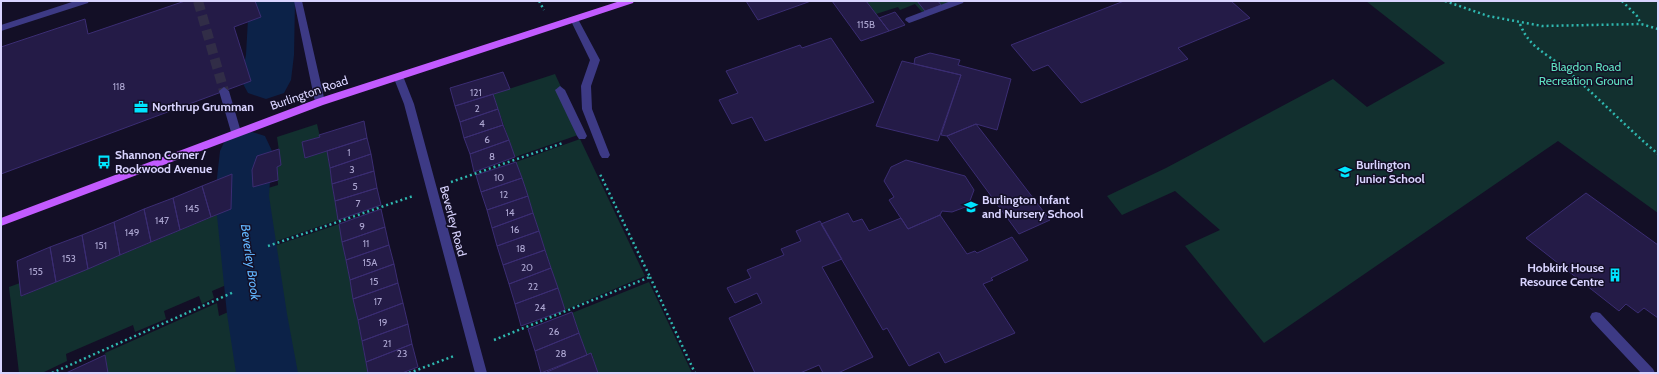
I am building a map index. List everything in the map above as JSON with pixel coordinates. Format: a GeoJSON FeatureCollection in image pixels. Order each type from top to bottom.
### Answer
{"type":"FeatureCollection","features":[{"type":"Feature","properties":{"kind":"main road","name":"Burlington Road"},"geometry":{"type":"LineString","coordinates":[[1,222],[236,132],[320,102],[630,1]]}},
{"type":"Feature","properties":{"kind":"street"},"geometry":{"type":"LineString","coordinates":[[1,28],[85,1]]}},
{"type":"Feature","properties":{"kind":"street"},"geometry":{"type":"LineString","coordinates":[[298,1],[320,102]]}},
{"type":"Feature","properties":{"kind":"street"},"geometry":{"type":"LineString","coordinates":[[909,20],[960,1]]}},
{"type":"Feature","properties":{"kind":"street"},"geometry":{"type":"LineString","coordinates":[[574,19],[595,60],[586,86],[586,109],[605,155]]}},
{"type":"Feature","properties":{"kind":"street","name":"Beverley Road"},"geometry":{"type":"LineString","coordinates":[[398,76],[409,104],[481,373]]}},
{"type":"Feature","properties":{"kind":"street"},"geometry":{"type":"LineString","coordinates":[[560,90],[582,136]]}},
{"type":"Feature","properties":{"kind":"street"},"geometry":{"type":"LineString","coordinates":[[224,91],[236,132]]}},
{"type":"Feature","properties":{"kind":"street"},"geometry":{"type":"LineString","coordinates":[[1596,317],[1649,373]]}},
{"type":"Feature","properties":{"kind":"path"},"geometry":{"type":"LineString","coordinates":[[1444,1],[1488,16],[1542,26],[1641,24],[1657,28],[1658,24]]}},
{"type":"Feature","properties":{"kind":"path"},"geometry":{"type":"LineString","coordinates":[[1622,1],[1637,16],[1641,24]]}},
{"type":"Feature","properties":{"kind":"path"},"geometry":{"type":"LineString","coordinates":[[1520,23],[1525,36],[1534,46],[1564,68],[1633,133],[1658,154]]}},
{"type":"Feature","properties":{"kind":"path"},"geometry":{"type":"LineString","coordinates":[[268,246],[403,200],[582,136]]}},
{"type":"Feature","properties":{"kind":"path"},"geometry":{"type":"LineString","coordinates":[[598,170],[695,373]]}},
{"type":"Feature","properties":{"kind":"path"},"geometry":{"type":"LineString","coordinates":[[410,373],[650,277]]}},
{"type":"Feature","properties":{"kind":"path"},"geometry":{"type":"LineString","coordinates":[[52,373],[234,292]]}},
{"type":"Feature","properties":{"kind":"green space"},"geometry":{"type":"Polygon","coordinates":[[[866,1],[953,1],[922,12],[915,4],[900,10],[898,7],[876,14],[866,1]]]}},
{"type":"Feature","properties":{"kind":"green space","name":"Blagdon Road Recreation Ground"},"geometry":{"type":"Polygon","coordinates":[[[1366,1],[1658,1],[1658,213],[1558,141],[1264,343],[1185,246],[1220,230],[1175,191],[1122,215],[1107,196],[1166,168],[1333,79],[1367,107],[1445,63],[1366,1]]]}},
{"type":"Feature","properties":{"kind":"green space"},"geometry":{"type":"Polygon","coordinates":[[[555,74],[561,87],[556,89],[578,135],[515,157],[493,94],[555,74]]]}},
{"type":"Feature","properties":{"kind":"green space"},"geometry":{"type":"Polygon","coordinates":[[[317,124],[320,137],[302,142],[305,157],[327,151],[338,220],[271,243],[271,247],[339,224],[368,373],[108,373],[105,353],[217,303],[219,316],[233,310],[231,283],[212,291],[214,298],[202,304],[199,296],[164,311],[166,319],[135,332],[133,325],[66,354],[67,361],[42,373],[19,373],[9,287],[20,283],[22,296],[231,209],[232,174],[237,173],[240,184],[247,189],[265,185],[265,189],[278,185],[277,167],[281,165],[277,137],[317,124]]]}},
{"type":"Feature","properties":{"kind":"green space"},"geometry":{"type":"Polygon","coordinates":[[[580,139],[645,276],[565,310],[516,162],[580,139]]]}},
{"type":"Feature","properties":{"kind":"green space"},"geometry":{"type":"Polygon","coordinates":[[[649,282],[692,373],[598,373],[592,354],[587,355],[572,313],[649,282]]]}},
{"type":"Feature","properties":{"kind":"building"},"geometry":{"type":"Polygon","coordinates":[[[185,1],[255,1],[261,17],[234,27],[251,81],[1,174],[1,47],[85,19],[88,34],[185,1]]]}},
{"type":"Feature","properties":{"kind":"building"},"geometry":{"type":"Polygon","coordinates":[[[746,1],[811,1],[758,20],[746,1]]]}},
{"type":"Feature","properties":{"kind":"building"},"geometry":{"type":"Polygon","coordinates":[[[832,1],[866,1],[889,31],[861,41],[832,1]]]}},
{"type":"Feature","properties":{"kind":"building"},"geometry":{"type":"Polygon","coordinates":[[[917,1],[938,1],[941,5],[925,11],[917,1]]]}},
{"type":"Feature","properties":{"kind":"building"},"geometry":{"type":"Polygon","coordinates":[[[1124,1],[1231,1],[1250,18],[1178,48],[1188,59],[1081,103],[1048,65],[1033,71],[1011,45],[1124,1]]]}},
{"type":"Feature","properties":{"kind":"building"},"geometry":{"type":"Polygon","coordinates":[[[895,12],[905,25],[889,31],[879,18],[895,12]]]}},
{"type":"Feature","properties":{"kind":"building"},"geometry":{"type":"Polygon","coordinates":[[[831,38],[874,102],[765,141],[752,117],[732,124],[719,100],[738,93],[726,71],[800,45],[802,48],[831,38]]]}},
{"type":"Feature","properties":{"kind":"building"},"geometry":{"type":"Polygon","coordinates":[[[930,53],[960,60],[958,65],[1011,79],[997,130],[976,124],[947,136],[941,135],[961,75],[914,64],[915,58],[930,53]]]}},
{"type":"Feature","properties":{"kind":"building"},"geometry":{"type":"Polygon","coordinates":[[[902,61],[961,75],[938,141],[876,126],[902,61]]]}},
{"type":"Feature","properties":{"kind":"building"},"geometry":{"type":"Polygon","coordinates":[[[503,72],[510,89],[455,106],[450,88],[503,72]]]}},
{"type":"Feature","properties":{"kind":"building"},"geometry":{"type":"Polygon","coordinates":[[[493,94],[498,109],[460,122],[455,106],[493,94]]]}},
{"type":"Feature","properties":{"kind":"building"},"geometry":{"type":"Polygon","coordinates":[[[498,109],[503,125],[464,138],[460,122],[498,109]]]}},
{"type":"Feature","properties":{"kind":"building"},"geometry":{"type":"Polygon","coordinates":[[[364,121],[367,138],[305,158],[302,142],[364,121]]]}},
{"type":"Feature","properties":{"kind":"building"},"geometry":{"type":"Polygon","coordinates":[[[976,124],[1050,220],[1019,234],[947,136],[976,124]]]}},
{"type":"Feature","properties":{"kind":"building"},"geometry":{"type":"Polygon","coordinates":[[[503,125],[509,140],[470,154],[464,138],[503,125]]]}},
{"type":"Feature","properties":{"kind":"building"},"geometry":{"type":"Polygon","coordinates":[[[367,138],[371,154],[330,168],[327,151],[367,138]]]}},
{"type":"Feature","properties":{"kind":"building"},"geometry":{"type":"Polygon","coordinates":[[[509,140],[515,157],[474,172],[470,154],[509,140]]]}},
{"type":"Feature","properties":{"kind":"building"},"geometry":{"type":"Polygon","coordinates":[[[279,149],[281,165],[277,167],[278,180],[253,187],[252,170],[257,156],[279,149]]]}},
{"type":"Feature","properties":{"kind":"building"},"geometry":{"type":"Polygon","coordinates":[[[371,154],[374,171],[332,184],[330,168],[371,154]]]}},
{"type":"Feature","properties":{"kind":"building"},"geometry":{"type":"Polygon","coordinates":[[[906,160],[965,176],[974,190],[968,206],[952,212],[942,211],[940,215],[908,229],[889,200],[894,197],[884,181],[891,167],[906,160]]]}},
{"type":"Feature","properties":{"kind":"building"},"geometry":{"type":"Polygon","coordinates":[[[516,162],[522,178],[481,192],[476,175],[516,162]]]}},
{"type":"Feature","properties":{"kind":"building"},"geometry":{"type":"Polygon","coordinates":[[[374,171],[377,188],[335,201],[332,184],[374,171]]]}},
{"type":"Feature","properties":{"kind":"building"},"geometry":{"type":"Polygon","coordinates":[[[232,174],[231,209],[211,217],[202,186],[232,174]]]}},
{"type":"Feature","properties":{"kind":"building"},"geometry":{"type":"Polygon","coordinates":[[[522,178],[528,196],[487,210],[481,192],[522,178]]]}},
{"type":"Feature","properties":{"kind":"building"},"geometry":{"type":"Polygon","coordinates":[[[202,186],[211,217],[180,230],[173,198],[202,186]]]}},
{"type":"Feature","properties":{"kind":"building"},"geometry":{"type":"Polygon","coordinates":[[[377,188],[381,205],[338,220],[335,201],[377,188]]]}},
{"type":"Feature","properties":{"kind":"building","name":"Hobkirk House Resource Centre"},"geometry":{"type":"Polygon","coordinates":[[[1586,193],[1658,245],[1658,318],[1644,308],[1638,313],[1626,304],[1619,311],[1526,238],[1586,193]]]}},
{"type":"Feature","properties":{"kind":"building"},"geometry":{"type":"Polygon","coordinates":[[[528,196],[533,213],[492,228],[487,210],[528,196]]]}},
{"type":"Feature","properties":{"kind":"building"},"geometry":{"type":"Polygon","coordinates":[[[173,198],[180,230],[151,242],[144,209],[173,198]]]}},
{"type":"Feature","properties":{"kind":"building"},"geometry":{"type":"Polygon","coordinates":[[[144,209],[151,242],[120,255],[114,222],[144,209]]]}},
{"type":"Feature","properties":{"kind":"building"},"geometry":{"type":"Polygon","coordinates":[[[381,209],[385,227],[342,242],[339,224],[381,209]]]}},
{"type":"Feature","properties":{"kind":"building"},"geometry":{"type":"Polygon","coordinates":[[[533,213],[539,231],[497,246],[492,228],[533,213]]]}},
{"type":"Feature","properties":{"kind":"building"},"geometry":{"type":"Polygon","coordinates":[[[848,213],[853,222],[862,219],[869,231],[901,218],[908,229],[940,215],[967,254],[975,251],[977,253],[1012,237],[1028,260],[991,278],[993,280],[983,284],[1015,333],[945,363],[939,352],[909,366],[887,328],[883,330],[821,224],[848,213]]]}},
{"type":"Feature","properties":{"kind":"building"},"geometry":{"type":"Polygon","coordinates":[[[820,221],[842,259],[822,267],[873,357],[838,373],[823,373],[819,365],[800,373],[755,373],[729,318],[762,303],[757,293],[735,303],[727,288],[751,278],[747,270],[784,255],[781,249],[801,241],[796,231],[820,221]]]}},
{"type":"Feature","properties":{"kind":"building"},"geometry":{"type":"Polygon","coordinates":[[[114,222],[120,255],[88,269],[82,235],[114,222]]]}},
{"type":"Feature","properties":{"kind":"building"},"geometry":{"type":"Polygon","coordinates":[[[385,227],[389,245],[346,260],[342,242],[385,227]]]}},
{"type":"Feature","properties":{"kind":"building"},"geometry":{"type":"Polygon","coordinates":[[[539,231],[545,250],[503,265],[497,246],[539,231]]]}},
{"type":"Feature","properties":{"kind":"building"},"geometry":{"type":"Polygon","coordinates":[[[82,235],[88,269],[56,282],[50,247],[82,235]]]}},
{"type":"Feature","properties":{"kind":"building"},"geometry":{"type":"Polygon","coordinates":[[[389,245],[394,264],[350,280],[346,260],[389,245]]]}},
{"type":"Feature","properties":{"kind":"building"},"geometry":{"type":"Polygon","coordinates":[[[50,247],[56,282],[21,296],[17,261],[50,247]]]}},
{"type":"Feature","properties":{"kind":"building"},"geometry":{"type":"Polygon","coordinates":[[[545,250],[551,268],[509,284],[503,265],[545,250]]]}},
{"type":"Feature","properties":{"kind":"building"},"geometry":{"type":"Polygon","coordinates":[[[394,264],[398,283],[353,299],[350,280],[394,264]]]}},
{"type":"Feature","properties":{"kind":"building"},"geometry":{"type":"Polygon","coordinates":[[[551,268],[558,288],[515,304],[509,284],[551,268]]]}},
{"type":"Feature","properties":{"kind":"building"},"geometry":{"type":"Polygon","coordinates":[[[398,283],[403,303],[358,320],[353,299],[398,283]]]}},
{"type":"Feature","properties":{"kind":"building"},"geometry":{"type":"Polygon","coordinates":[[[558,288],[565,310],[521,326],[515,304],[558,288]]]}},
{"type":"Feature","properties":{"kind":"building"},"geometry":{"type":"Polygon","coordinates":[[[403,303],[408,324],[362,341],[358,320],[403,303]]]}},
{"type":"Feature","properties":{"kind":"building"},"geometry":{"type":"Polygon","coordinates":[[[572,312],[579,333],[535,351],[528,329],[572,312]]]}},
{"type":"Feature","properties":{"kind":"building"},"geometry":{"type":"Polygon","coordinates":[[[408,324],[412,344],[366,362],[362,341],[408,324]]]}},
{"type":"Feature","properties":{"kind":"building"},"geometry":{"type":"Polygon","coordinates":[[[579,333],[587,355],[541,373],[535,351],[579,333]]]}},
{"type":"Feature","properties":{"kind":"building"},"geometry":{"type":"Polygon","coordinates":[[[412,344],[418,367],[402,373],[368,373],[366,362],[412,344]]]}},
{"type":"Feature","properties":{"kind":"building"},"geometry":{"type":"Polygon","coordinates":[[[591,353],[598,373],[547,373],[547,372],[591,353]]]}},
{"type":"Feature","properties":{"kind":"building"},"geometry":{"type":"Polygon","coordinates":[[[105,355],[108,373],[66,373],[105,355]]]}},
{"type":"Feature","properties":{"kind":"waterway","name":"Beverley Brook"},"geometry":{"type":"LineString","coordinates":[[266,80],[270,55],[272,1]]}},
{"type":"Feature","properties":{"kind":"waterway","name":"Beverley Brook"},"geometry":{"type":"LineString","coordinates":[[246,151],[242,196],[257,314],[267,373]]}},
{"type":"Feature","properties":{"kind":"tunnel"},"geometry":{"type":"LineString","coordinates":[[198,1],[224,91]]}},
{"type":"Feature","properties":{"kind":"place","name":"Northrup Grumman"},"geometry":{"type":"Point","coordinates":[141,107]}},
{"type":"Feature","properties":{"kind":"place","name":"Shannon Corner / Rookwood Avenue"},"geometry":{"type":"Point","coordinates":[104,162]}},
{"type":"Feature","properties":{"kind":"place","name":"Burlington Junior School"},"geometry":{"type":"Point","coordinates":[1345,172]}},
{"type":"Feature","properties":{"kind":"place","name":"Burlington Infant and Nursery School"},"geometry":{"type":"Point","coordinates":[971,207]}},
{"type":"Feature","properties":{"kind":"place","name":"Hobkirk House Resource Centre"},"geometry":{"type":"Point","coordinates":[1615,275]}}]}
